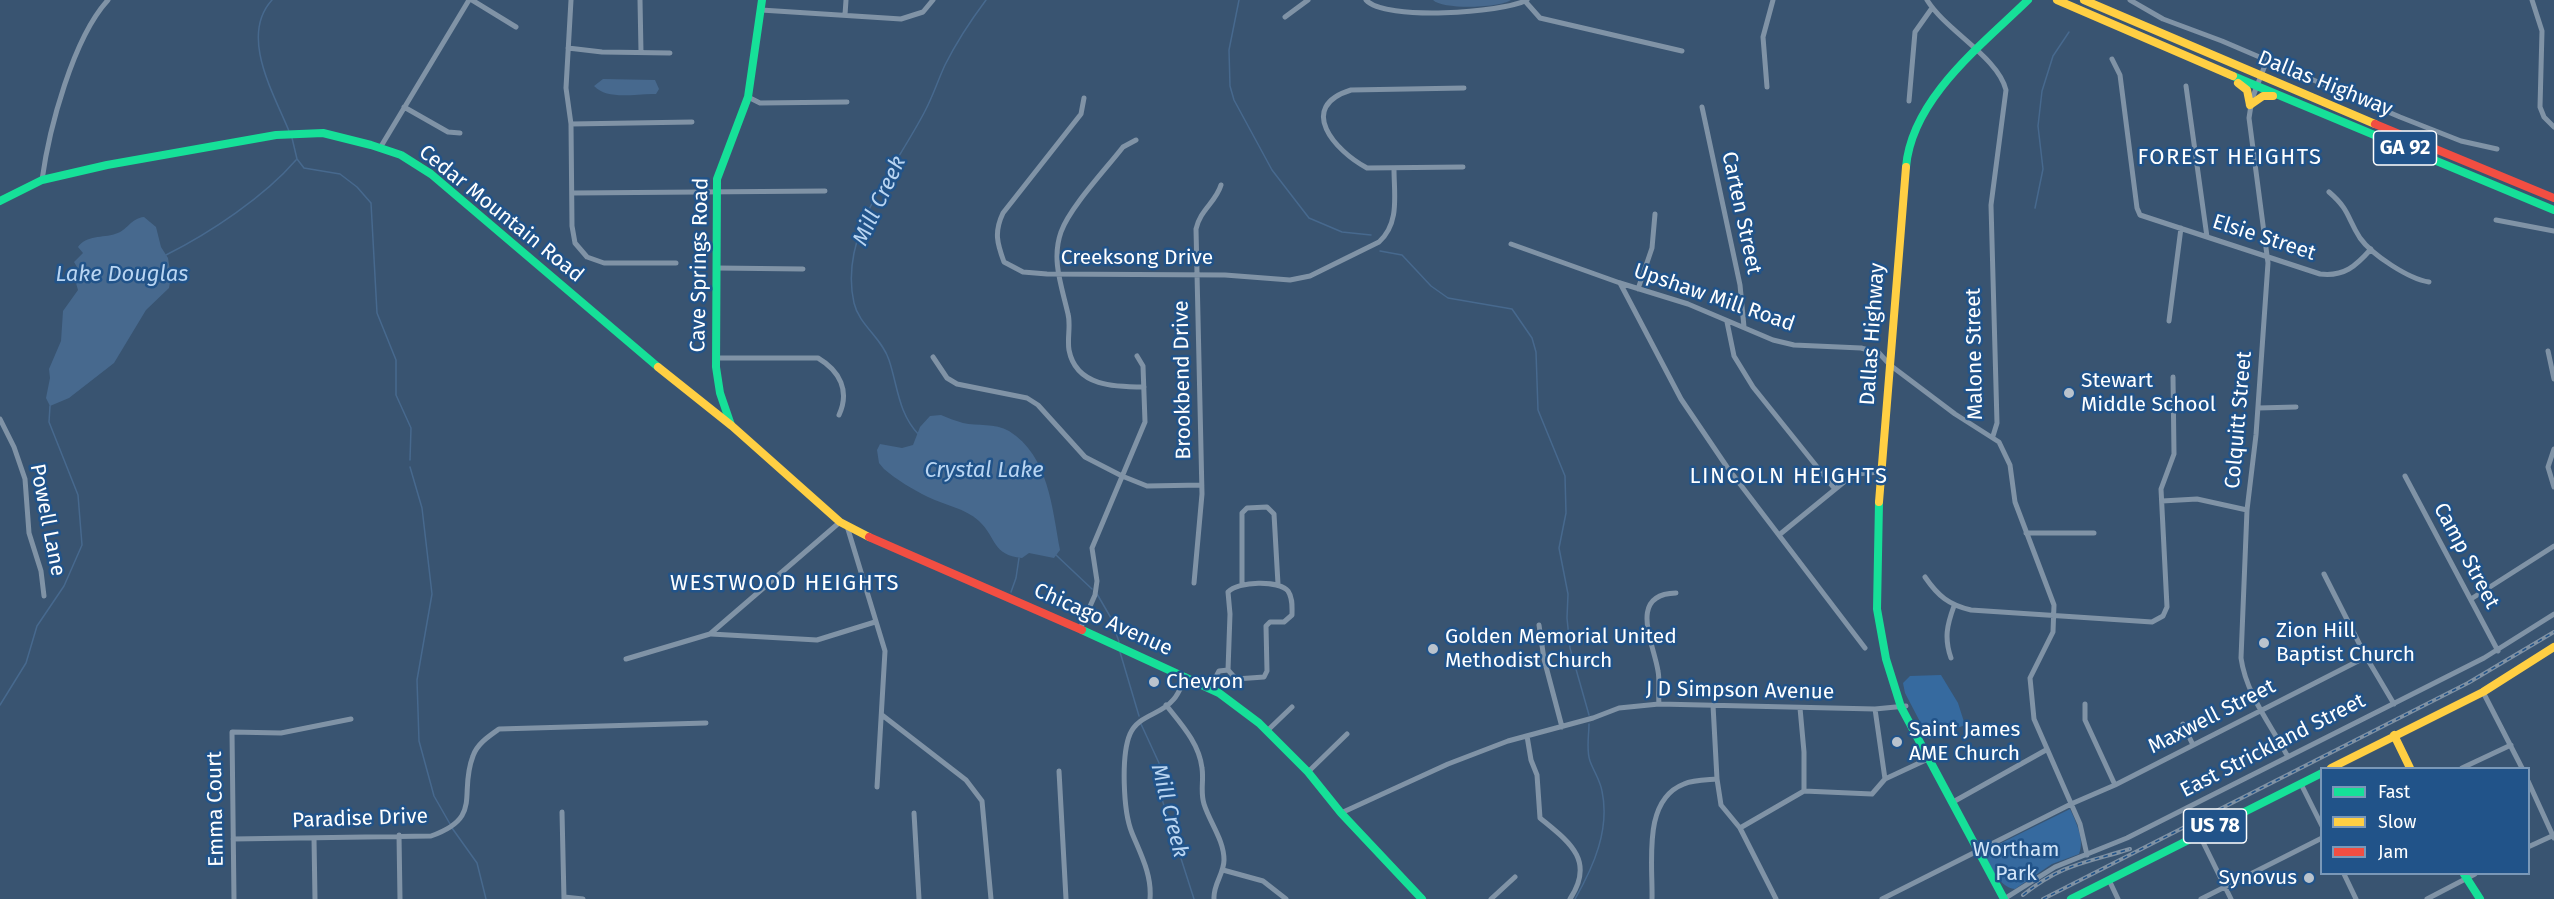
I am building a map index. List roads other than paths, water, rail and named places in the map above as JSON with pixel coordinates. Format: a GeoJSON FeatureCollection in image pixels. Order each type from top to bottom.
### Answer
{"type":"FeatureCollection","features":[{"type":"Feature","properties":{"kind":"main road","name":"Cave Springs Road"},"geometry":{"type":"LineString","coordinates":[[732,426],[720,393],[716,358],[716,193],[721,166],[748,97],[762,0]]}},
{"type":"Feature","properties":{"kind":"main road"},"geometry":{"type":"LineString","coordinates":[[2013,15],[2020,0]]}},
{"type":"Feature","properties":{"kind":"main road"},"geometry":{"type":"LineString","coordinates":[[1977,52],[2028,0]]}},
{"type":"Feature","properties":{"kind":"main road","name":"Dallas Highway"},"geometry":{"type":"LineString","coordinates":[[2057,0],[2257,87],[2554,210]]}},
{"type":"Feature","properties":{"kind":"main road","name":"Dallas Highway"},"geometry":{"type":"LineString","coordinates":[[2084,0],[2261,77],[2554,198]]}},
{"type":"Feature","properties":{"kind":"main road","name":"Dallas Highway"},"geometry":{"type":"LineString","coordinates":[[1947,790],[1928,759],[1888,669],[1877,609],[1876,567],[1880,472],[1896,265],[1908,148],[1924,111],[1977,52]]}},
{"type":"Feature","properties":{"kind":"main road"},"geometry":{"type":"LineString","coordinates":[[2217,70],[2245,88],[2250,105],[2263,96],[2281,96]]}},
{"type":"Feature","properties":{"kind":"main road","name":"Cedar Mountain Road"},"geometry":{"type":"LineString","coordinates":[[0,201],[42,180],[107,165],[276,135],[323,133],[380,148],[401,155],[431,174],[599,318],[732,426]]}},
{"type":"Feature","properties":{"kind":"main road","name":"Chicago Avenue"},"geometry":{"type":"LineString","coordinates":[[732,426],[843,524],[886,546],[1080,628],[1186,676],[1241,708],[1308,772],[1341,813],[1422,899]]}},
{"type":"Feature","properties":{"kind":"main road"},"geometry":{"type":"LineString","coordinates":[[2333,767],[2482,692],[2554,647]]}},
{"type":"Feature","properties":{"kind":"main road","name":"Dallas Highway"},"geometry":{"type":"LineString","coordinates":[[1903,706],[2004,899]]}},
{"type":"Feature","properties":{"kind":"main road"},"geometry":{"type":"LineString","coordinates":[[2394,735],[2410,767]]}},
{"type":"Feature","properties":{"kind":"main road","name":"US 78"},"geometry":{"type":"LineString","coordinates":[[2072,899],[2320,774]]}},
{"type":"Feature","properties":{"kind":"main road"},"geometry":{"type":"LineString","coordinates":[[2466,876],[2480,899]]}},
{"type":"Feature","properties":{"kind":"main road"},"geometry":{"type":"LineString","coordinates":[[1995,899],[1997,886]]}},
{"type":"Feature","properties":{"kind":"street"},"geometry":{"type":"LineString","coordinates":[[42,180],[54,123],[77,52],[92,20],[108,0]]}},
{"type":"Feature","properties":{"kind":"street"},"geometry":{"type":"LineString","coordinates":[[380,148],[470,0],[516,27]]}},
{"type":"Feature","properties":{"kind":"street"},"geometry":{"type":"LineString","coordinates":[[571,0],[566,88],[572,124],[572,226],[575,243],[587,257],[604,263],[676,263]]}},
{"type":"Feature","properties":{"kind":"street"},"geometry":{"type":"LineString","coordinates":[[640,0],[641,52]]}},
{"type":"Feature","properties":{"kind":"street"},"geometry":{"type":"LineString","coordinates":[[845,15],[846,0]]}},
{"type":"Feature","properties":{"kind":"street"},"geometry":{"type":"LineString","coordinates":[[761,10],[902,19],[923,12],[933,0]]}},
{"type":"Feature","properties":{"kind":"street"},"geometry":{"type":"LineString","coordinates":[[1285,18],[1308,0]]}},
{"type":"Feature","properties":{"kind":"street"},"geometry":{"type":"LineString","coordinates":[[1366,0],[1370,4],[1394,12],[1493,10],[1526,0],[1540,18],[1682,51]]}},
{"type":"Feature","properties":{"kind":"street"},"geometry":{"type":"LineString","coordinates":[[1767,87],[1763,37],[1773,0]]}},
{"type":"Feature","properties":{"kind":"street","name":"Malone Street"},"geometry":{"type":"LineString","coordinates":[[1927,0],[1932,8],[2000,76],[2006,96],[1991,205],[1997,423],[1992,436],[1999,442],[2010,465],[2015,502],[2051,594],[2053,632],[2030,678],[2034,719],[2080,824],[2087,855]]}},
{"type":"Feature","properties":{"kind":"street"},"geometry":{"type":"LineString","coordinates":[[2130,0],[2163,19],[2453,138],[2497,149]]}},
{"type":"Feature","properties":{"kind":"street"},"geometry":{"type":"LineString","coordinates":[[2532,0],[2542,31],[2540,107],[2544,117],[2554,127]]}},
{"type":"Feature","properties":{"kind":"street"},"geometry":{"type":"LineString","coordinates":[[1909,101],[1915,32],[1932,8]]}},
{"type":"Feature","properties":{"kind":"street"},"geometry":{"type":"LineString","coordinates":[[568,48],[602,52],[670,52]]}},
{"type":"Feature","properties":{"kind":"street","name":"Elsie Street"},"geometry":{"type":"LineString","coordinates":[[2112,59],[2120,75],[2137,208],[2140,215],[2320,274],[2334,275],[2353,268],[2371,249]]}},
{"type":"Feature","properties":{"kind":"street","name":"Colquitt Street"},"geometry":{"type":"LineString","coordinates":[[2267,60],[2250,105],[2249,126],[2268,256],[2258,408],[2247,510],[2241,658],[2243,673],[2288,757]]}},
{"type":"Feature","properties":{"kind":"street"},"geometry":{"type":"LineString","coordinates":[[2186,86],[2207,237]]}},
{"type":"Feature","properties":{"kind":"street"},"geometry":{"type":"LineString","coordinates":[[1463,167],[1367,168],[1356,162],[1324,129],[1323,112],[1328,102],[1338,94],[1351,90],[1464,88]]}},
{"type":"Feature","properties":{"kind":"street"},"geometry":{"type":"LineString","coordinates":[[748,97],[760,103],[848,102]]}},
{"type":"Feature","properties":{"kind":"street","name":"Creeksong Drive"},"geometry":{"type":"LineString","coordinates":[[1084,98],[1081,114],[1003,213],[996,228],[997,243],[1004,262],[1023,272],[1197,274],[1290,280],[1310,276],[1379,242],[1387,235],[1395,215],[1394,169]]}},
{"type":"Feature","properties":{"kind":"street"},"geometry":{"type":"LineString","coordinates":[[404,107],[447,132],[460,133]]}},
{"type":"Feature","properties":{"kind":"street","name":"Carten Street"},"geometry":{"type":"LineString","coordinates":[[1702,107],[1740,285],[1744,327]]}},
{"type":"Feature","properties":{"kind":"street"},"geometry":{"type":"LineString","coordinates":[[572,124],[692,122]]}},
{"type":"Feature","properties":{"kind":"street"},"geometry":{"type":"LineString","coordinates":[[1136,140],[1123,147],[1066,221],[1058,246],[1058,274],[1059,286],[1068,315],[1069,351],[1074,364],[1100,385],[1144,387]]}},
{"type":"Feature","properties":{"kind":"street","name":"Brookbend Drive"},"geometry":{"type":"LineString","coordinates":[[1194,583],[1202,485],[1197,274],[1198,218],[1218,195],[1221,184]]}},
{"type":"Feature","properties":{"kind":"street"},"geometry":{"type":"LineString","coordinates":[[573,193],[825,191]]}},
{"type":"Feature","properties":{"kind":"street"},"geometry":{"type":"LineString","coordinates":[[2329,192],[2344,204],[2360,237],[2371,249],[2415,280],[2429,282]]}},
{"type":"Feature","properties":{"kind":"street"},"geometry":{"type":"LineString","coordinates":[[1638,289],[1652,248],[1655,214]]}},
{"type":"Feature","properties":{"kind":"street"},"geometry":{"type":"LineString","coordinates":[[2496,220],[2554,231]]}},
{"type":"Feature","properties":{"kind":"street"},"geometry":{"type":"LineString","coordinates":[[2169,321],[2181,228]]}},
{"type":"Feature","properties":{"kind":"street","name":"Upshaw Mill Road"},"geometry":{"type":"LineString","coordinates":[[1511,244],[1620,283],[1688,304],[1773,340],[1794,345],[1867,349],[1879,353],[1890,365],[1955,414],[1992,436]]}},
{"type":"Feature","properties":{"kind":"street"},"geometry":{"type":"LineString","coordinates":[[717,268],[803,269]]}},
{"type":"Feature","properties":{"kind":"street"},"geometry":{"type":"LineString","coordinates":[[1620,283],[1681,399],[1727,467],[1865,648]]}},
{"type":"Feature","properties":{"kind":"street"},"geometry":{"type":"LineString","coordinates":[[1727,322],[1734,356],[1754,387],[1834,488]]}},
{"type":"Feature","properties":{"kind":"street"},"geometry":{"type":"LineString","coordinates":[[2548,351],[2554,379]]}},
{"type":"Feature","properties":{"kind":"street"},"geometry":{"type":"LineString","coordinates":[[1080,628],[1095,595],[1097,581],[1092,548],[1145,422],[1143,366],[1137,356]]}},
{"type":"Feature","properties":{"kind":"street"},"geometry":{"type":"LineString","coordinates":[[933,357],[946,378],[957,384],[1027,398],[1038,405],[1085,457],[1122,476],[1147,486],[1202,485]]}},
{"type":"Feature","properties":{"kind":"street"},"geometry":{"type":"LineString","coordinates":[[716,358],[818,358],[833,367],[842,381],[844,405],[839,415]]}},
{"type":"Feature","properties":{"kind":"street"},"geometry":{"type":"LineString","coordinates":[[1925,577],[1938,595],[1954,606],[1971,610],[2053,614],[2114,621],[2156,621],[2163,615],[2166,607],[2161,489],[2174,454],[2173,377]]}},
{"type":"Feature","properties":{"kind":"street"},"geometry":{"type":"LineString","coordinates":[[2258,408],[2296,407]]}},
{"type":"Feature","properties":{"kind":"street","name":"Powell Lane"},"geometry":{"type":"LineString","coordinates":[[0,419],[14,447],[25,479],[29,533],[41,571],[44,596]]}},
{"type":"Feature","properties":{"kind":"street"},"geometry":{"type":"LineString","coordinates":[[2554,449],[2548,467],[2554,487]]}},
{"type":"Feature","properties":{"kind":"street"},"geometry":{"type":"LineString","coordinates":[[1779,535],[1834,488],[1856,474],[1880,472]]}},
{"type":"Feature","properties":{"kind":"street","name":"Camp Street"},"geometry":{"type":"LineString","coordinates":[[2405,476],[2498,651]]}},
{"type":"Feature","properties":{"kind":"street"},"geometry":{"type":"LineString","coordinates":[[2162,501],[2198,499],[2247,510]]}},
{"type":"Feature","properties":{"kind":"street"},"geometry":{"type":"LineString","coordinates":[[1242,585],[1242,513],[1247,508],[1267,507],[1274,514],[1278,585]]}},
{"type":"Feature","properties":{"kind":"street"},"geometry":{"type":"LineString","coordinates":[[711,634],[843,524],[885,651],[877,787]]}},
{"type":"Feature","properties":{"kind":"street"},"geometry":{"type":"LineString","coordinates":[[2026,533],[2094,533]]}},
{"type":"Feature","properties":{"kind":"street"},"geometry":{"type":"LineString","coordinates":[[2471,599],[2554,546]]}},
{"type":"Feature","properties":{"kind":"street"},"geometry":{"type":"LineString","coordinates":[[2324,574],[2366,657],[2394,704]]}},
{"type":"Feature","properties":{"kind":"street"},"geometry":{"type":"LineString","coordinates":[[1242,585],[1278,585],[1287,590],[1291,598],[1292,615],[1284,622],[1270,622],[1266,626],[1267,671],[1259,678],[1236,679],[1228,670],[1230,614],[1228,592],[1242,585]]}},
{"type":"Feature","properties":{"kind":"street"},"geometry":{"type":"LineString","coordinates":[[1659,704],[1658,672],[1647,632],[1647,613],[1658,597],[1666,593],[1677,593]]}},
{"type":"Feature","properties":{"kind":"street"},"geometry":{"type":"LineString","coordinates":[[1951,658],[1947,648],[1947,626],[1954,606]]}},
{"type":"Feature","properties":{"kind":"street","name":"East Strickland Street"},"geometry":{"type":"LineString","coordinates":[[2004,899],[2055,867],[2127,838],[2498,651],[2554,614]]}},
{"type":"Feature","properties":{"kind":"street"},"geometry":{"type":"LineString","coordinates":[[626,659],[711,634],[816,639],[875,622]]}},
{"type":"Feature","properties":{"kind":"street"},"geometry":{"type":"LineString","coordinates":[[1539,625],[1544,659],[1562,727]]}},
{"type":"Feature","properties":{"kind":"street","name":"Maxwell Street"},"geometry":{"type":"LineString","coordinates":[[1886,898],[2366,657]]}},
{"type":"Feature","properties":{"kind":"street"},"geometry":{"type":"LineString","coordinates":[[1210,688],[1219,671],[1228,670]]}},
{"type":"Feature","properties":{"kind":"street"},"geometry":{"type":"LineString","coordinates":[[1150,899],[1149,875],[1131,832],[1126,812],[1125,746],[1132,730],[1142,719],[1172,702],[1186,676]]}},
{"type":"Feature","properties":{"kind":"street"},"geometry":{"type":"LineString","coordinates":[[2482,692],[2522,767]]}},
{"type":"Feature","properties":{"kind":"street","name":"J D Simpson Avenue"},"geometry":{"type":"LineString","coordinates":[[1341,813],[1448,764],[1527,736],[1619,708],[1659,704],[1875,709],[1903,706]]}},
{"type":"Feature","properties":{"kind":"street"},"geometry":{"type":"LineString","coordinates":[[2085,704],[2085,720],[2115,785]]}},
{"type":"Feature","properties":{"kind":"street"},"geometry":{"type":"LineString","coordinates":[[1166,705],[1197,748],[1203,769],[1200,788],[1203,802],[1221,843],[1223,870],[1213,889],[1214,899]]}},
{"type":"Feature","properties":{"kind":"street"},"geometry":{"type":"LineString","coordinates":[[1713,705],[1717,778],[1721,805],[1740,828],[1776,899]]}},
{"type":"Feature","properties":{"kind":"street"},"geometry":{"type":"LineString","coordinates":[[1267,731],[1292,706]]}},
{"type":"Feature","properties":{"kind":"street"},"geometry":{"type":"LineString","coordinates":[[1800,708],[1804,752],[1804,791]]}},
{"type":"Feature","properties":{"kind":"street"},"geometry":{"type":"LineString","coordinates":[[1875,709],[1885,779]]}},
{"type":"Feature","properties":{"kind":"street"},"geometry":{"type":"LineString","coordinates":[[882,715],[966,780],[982,801],[991,899]]}},
{"type":"Feature","properties":{"kind":"street","name":"Emma Court"},"geometry":{"type":"LineString","coordinates":[[234,899],[232,732],[281,733],[351,719]]}},
{"type":"Feature","properties":{"kind":"street","name":"Paradise Drive"},"geometry":{"type":"LineString","coordinates":[[233,839],[431,836],[457,824],[469,800],[469,772],[473,754],[484,739],[499,729],[706,723]]}},
{"type":"Feature","properties":{"kind":"street"},"geometry":{"type":"LineString","coordinates":[[2183,724],[2193,745]]}},
{"type":"Feature","properties":{"kind":"street"},"geometry":{"type":"LineString","coordinates":[[1308,772],[1347,734]]}},
{"type":"Feature","properties":{"kind":"street"},"geometry":{"type":"LineString","coordinates":[[1527,736],[1531,760],[1537,775],[1540,818],[1569,841],[1578,862],[1579,882],[1570,899]]}},
{"type":"Feature","properties":{"kind":"street"},"geometry":{"type":"LineString","coordinates":[[2464,767],[2511,746]]}},
{"type":"Feature","properties":{"kind":"street"},"geometry":{"type":"LineString","coordinates":[[1953,802],[2046,750]]}},
{"type":"Feature","properties":{"kind":"street"},"geometry":{"type":"LineString","coordinates":[[1740,828],[1804,791],[1872,794],[1885,779],[1928,759]]}},
{"type":"Feature","properties":{"kind":"street"},"geometry":{"type":"LineString","coordinates":[[1059,771],[1066,899]]}},
{"type":"Feature","properties":{"kind":"street"},"geometry":{"type":"LineString","coordinates":[[1652,899],[1654,818],[1664,798],[1683,784],[1717,778]]}},
{"type":"Feature","properties":{"kind":"street"},"geometry":{"type":"LineString","coordinates":[[2530,783],[2547,817],[2553,837],[2530,847]]}},
{"type":"Feature","properties":{"kind":"street"},"geometry":{"type":"LineString","coordinates":[[2301,784],[2320,822]]}},
{"type":"Feature","properties":{"kind":"street"},"geometry":{"type":"LineString","coordinates":[[562,812],[564,898],[583,899]]}},
{"type":"Feature","properties":{"kind":"street"},"geometry":{"type":"LineString","coordinates":[[914,813],[919,899]]}},
{"type":"Feature","properties":{"kind":"street"},"geometry":{"type":"LineString","coordinates":[[2547,817],[2554,814]]}},
{"type":"Feature","properties":{"kind":"street"},"geometry":{"type":"LineString","coordinates":[[2199,834],[2231,899]]}},
{"type":"Feature","properties":{"kind":"street"},"geometry":{"type":"LineString","coordinates":[[399,836],[400,899]]}},
{"type":"Feature","properties":{"kind":"street"},"geometry":{"type":"LineString","coordinates":[[314,838],[315,899]]}},
{"type":"Feature","properties":{"kind":"street"},"geometry":{"type":"LineString","coordinates":[[2201,899],[2320,839]]}},
{"type":"Feature","properties":{"kind":"street"},"geometry":{"type":"LineString","coordinates":[[1223,870],[1263,881],[1286,899]]}},
{"type":"Feature","properties":{"kind":"street"},"geometry":{"type":"LineString","coordinates":[[2345,875],[2356,899]]}},
{"type":"Feature","properties":{"kind":"street"},"geometry":{"type":"LineString","coordinates":[[2427,899],[2466,876]]}},
{"type":"Feature","properties":{"kind":"street"},"geometry":{"type":"LineString","coordinates":[[1491,899],[1515,877]]}},
{"type":"Feature","properties":{"kind":"street"},"geometry":{"type":"LineString","coordinates":[[2109,880],[2118,899]]}},
{"type":"Feature","properties":{"kind":"water"},"geometry":{"type":"Polygon","coordinates":[[[1433,0],[1511,0],[1495,5],[1459,7],[1433,0]]]}},
{"type":"Feature","properties":{"kind":"water"},"geometry":{"type":"Polygon","coordinates":[[[603,79],[655,80],[659,89],[656,94],[615,95],[600,91],[594,86],[603,79]]]}},
{"type":"Feature","properties":{"kind":"water","name":"Lake Douglas"},"geometry":{"type":"Polygon","coordinates":[[[144,217],[156,227],[161,247],[168,258],[171,277],[169,288],[146,310],[114,363],[69,398],[50,406],[46,398],[50,378],[49,369],[61,341],[63,311],[78,290],[74,276],[80,272],[74,262],[83,253],[78,247],[85,240],[119,232],[144,217]]]}},
{"type":"Feature","properties":{"kind":"water","name":"Crystal Lake"},"geometry":{"type":"Polygon","coordinates":[[[941,415],[963,423],[1004,428],[1033,454],[1041,469],[1051,500],[1060,550],[1054,558],[1029,553],[1022,558],[1005,553],[996,545],[979,521],[961,510],[916,491],[894,477],[879,463],[877,450],[880,444],[902,448],[913,445],[920,427],[930,416],[941,415]]]}},
{"type":"Feature","properties":{"kind":"waterway"},"geometry":{"type":"LineString","coordinates":[[272,0],[263,14],[259,30],[259,48],[268,83],[289,131]]}},
{"type":"Feature","properties":{"kind":"waterway","name":"Mill Creek"},"geometry":{"type":"LineString","coordinates":[[919,435],[903,409],[886,352],[861,318],[854,303],[851,277],[854,251],[873,202],[931,100],[945,65],[986,0]]}},
{"type":"Feature","properties":{"kind":"waterway"},"geometry":{"type":"LineString","coordinates":[[1239,0],[1229,50],[1230,86],[1234,100],[1272,170],[1309,218],[1342,232],[1371,235]]}},
{"type":"Feature","properties":{"kind":"waterway"},"geometry":{"type":"LineString","coordinates":[[2035,208],[2043,169],[2038,126],[2042,91],[2053,56],[2069,32]]}},
{"type":"Feature","properties":{"kind":"waterway"},"geometry":{"type":"LineString","coordinates":[[292,138],[297,159],[304,168],[340,174],[357,187],[371,203],[377,313],[396,360],[396,395],[411,428],[410,460]]}},
{"type":"Feature","properties":{"kind":"waterway"},"geometry":{"type":"LineString","coordinates":[[166,255],[200,236],[252,201],[296,160]]}},
{"type":"Feature","properties":{"kind":"waterway"},"geometry":{"type":"LineString","coordinates":[[1380,251],[1402,255],[1431,286],[1448,298],[1512,309],[1532,338],[1536,352],[1538,410],[1565,476],[1566,513],[1559,548],[1568,594],[1567,618],[1570,648],[1589,715]]}},
{"type":"Feature","properties":{"kind":"waterway"},"geometry":{"type":"LineString","coordinates":[[0,705],[26,663],[37,626],[64,586],[82,545],[78,495],[49,422],[50,406]]}},
{"type":"Feature","properties":{"kind":"waterway"},"geometry":{"type":"LineString","coordinates":[[410,467],[422,508],[432,594],[417,680],[419,741],[434,796],[450,824]]}},
{"type":"Feature","properties":{"kind":"waterway","name":"Mill Creek"},"geometry":{"type":"LineString","coordinates":[[1056,555],[1092,589]]}},
{"type":"Feature","properties":{"kind":"waterway"},"geometry":{"type":"LineString","coordinates":[[1011,592],[1019,558]]}},
{"type":"Feature","properties":{"kind":"waterway","name":"Mill Creek"},"geometry":{"type":"LineString","coordinates":[[1097,594],[1111,618],[1119,642]]}},
{"type":"Feature","properties":{"kind":"waterway","name":"Mill Creek"},"geometry":{"type":"LineString","coordinates":[[1120,652],[1139,716]]}},
{"type":"Feature","properties":{"kind":"waterway","name":"Mill Creek"},"geometry":{"type":"LineString","coordinates":[[1141,724],[1159,763],[1160,793],[1194,899]]}},
{"type":"Feature","properties":{"kind":"waterway"},"geometry":{"type":"LineString","coordinates":[[1575,899],[1599,847],[1604,819],[1601,787],[1589,757],[1589,724]]}},
{"type":"Feature","properties":{"kind":"waterway"},"geometry":{"type":"LineString","coordinates":[[452,828],[477,863],[486,899]]}},
{"type":"Feature","properties":{"kind":"railway"},"geometry":{"type":"LineString","coordinates":[[2043,899],[2468,683],[2554,632]]}},
{"type":"Feature","properties":{"kind":"railway"},"geometry":{"type":"LineString","coordinates":[[2023,895],[2062,871],[2130,849]]}},
{"type":"Feature","properties":{"kind":"place","name":"Stewart Middle School"},"geometry":{"type":"Point","coordinates":[2069,393]}},
{"type":"Feature","properties":{"kind":"place","name":"Zion Hill Baptist Church"},"geometry":{"type":"Point","coordinates":[2264,643]}},
{"type":"Feature","properties":{"kind":"place","name":"Golden Memorial United Methodist Church"},"geometry":{"type":"Point","coordinates":[1433,649]}},
{"type":"Feature","properties":{"kind":"place","name":"Chevron"},"geometry":{"type":"Point","coordinates":[1154,682]}},
{"type":"Feature","properties":{"kind":"place","name":"Saint James AME Church"},"geometry":{"type":"Point","coordinates":[1897,742]}},
{"type":"Feature","properties":{"kind":"place","name":"Synovus"},"geometry":{"type":"Point","coordinates":[2309,878]}},
{"type":"Feature","properties":{"kind":"district","name":"FOREST HEIGHTS"},"geometry":{"type":"Point","coordinates":[2230,158]}},
{"type":"Feature","properties":{"kind":"district","name":"LINCOLN HEIGHTS"},"geometry":{"type":"Point","coordinates":[1789,477]}},
{"type":"Feature","properties":{"kind":"district","name":"WESTWOOD HEIGHTS"},"geometry":{"type":"Point","coordinates":[785,584]}},
{"type":"Feature","properties":{"kind":"park label","name":"Wortham Park"},"geometry":{"type":"Point","coordinates":[2016,862]}}]}
